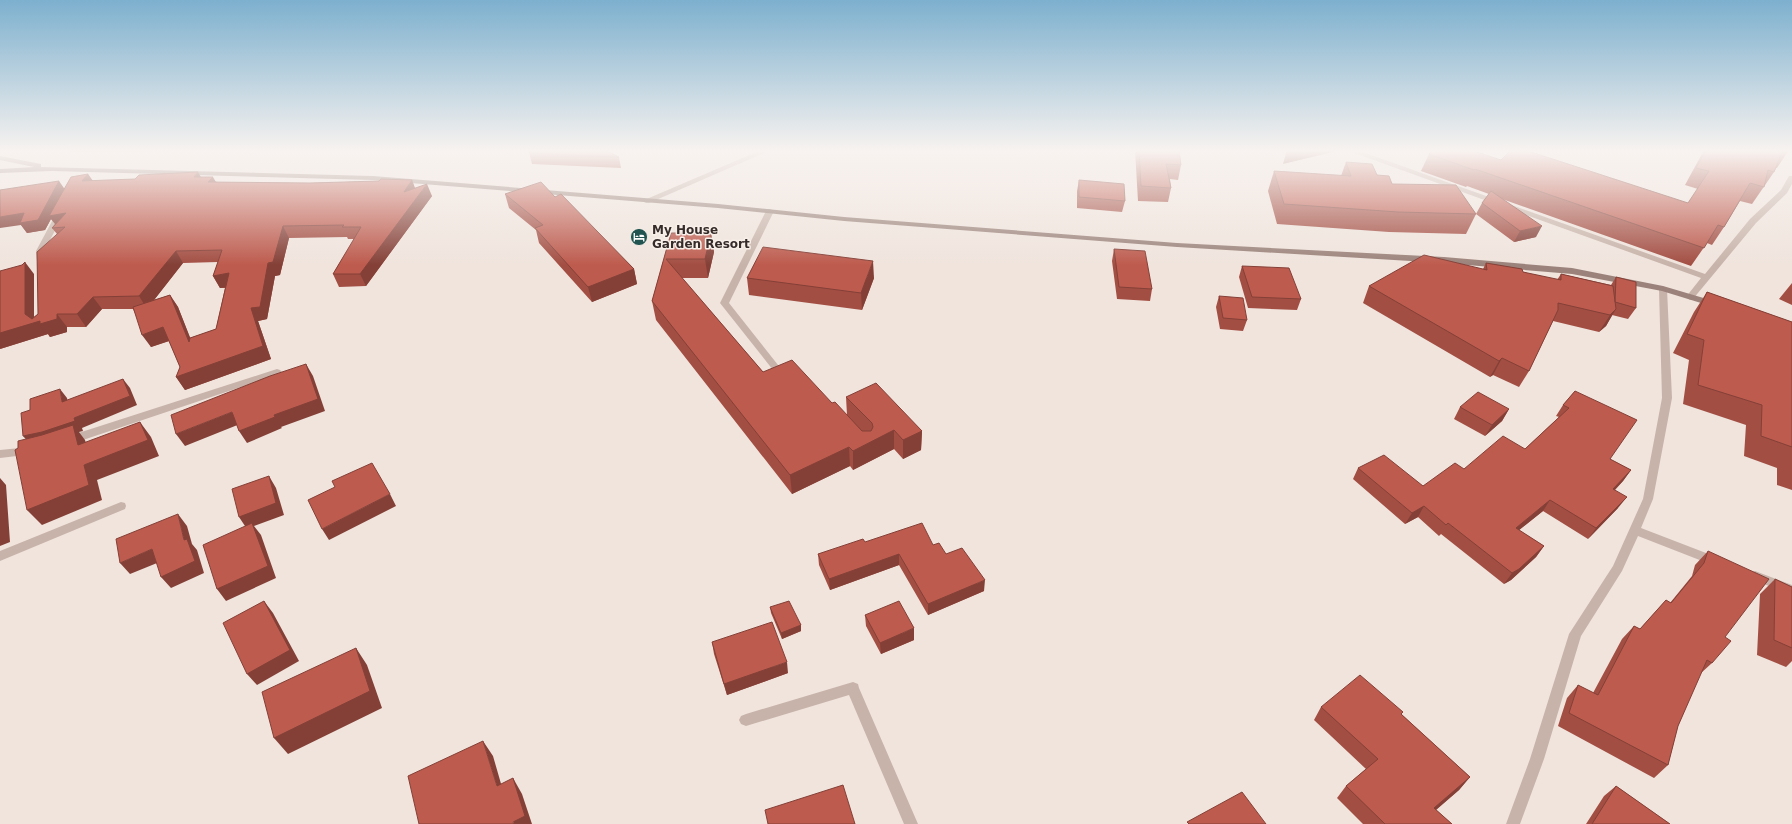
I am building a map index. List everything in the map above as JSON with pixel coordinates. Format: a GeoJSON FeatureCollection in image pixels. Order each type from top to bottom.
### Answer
{"type":"FeatureCollection","features":[{"type":"Feature","properties":{"kind":"main road"},"geometry":{"type":"LineString","coordinates":[[498,188],[770,211],[844,219],[1178,245],[1444,260],[1572,271],[1663,289],[1720,305]]}},
{"type":"Feature","properties":{"kind":"street"},"geometry":{"type":"LineString","coordinates":[[646,201],[676,188]]}},
{"type":"Feature","properties":{"kind":"street"},"geometry":{"type":"LineString","coordinates":[[1458,188],[1706,277]]}},
{"type":"Feature","properties":{"kind":"street"},"geometry":{"type":"LineString","coordinates":[[1690,297],[1753,221],[1785,188]]}},
{"type":"Feature","properties":{"kind":"street"},"geometry":{"type":"LineString","coordinates":[[40,266],[40,251],[65,204]]}},
{"type":"Feature","properties":{"kind":"street"},"geometry":{"type":"LineString","coordinates":[[770,211],[724,302],[776,368],[794,367],[799,373]]}},
{"type":"Feature","properties":{"kind":"street"},"geometry":{"type":"LineString","coordinates":[[1513,824],[1537,759],[1576,634],[1618,568],[1648,499],[1667,398],[1663,289]]}},
{"type":"Feature","properties":{"kind":"street"},"geometry":{"type":"LineString","coordinates":[[58,443],[277,372]]}},
{"type":"Feature","properties":{"kind":"street"},"geometry":{"type":"LineString","coordinates":[[0,454],[37,450]]}},
{"type":"Feature","properties":{"kind":"street"},"geometry":{"type":"LineString","coordinates":[[0,556],[121,506]]}},
{"type":"Feature","properties":{"kind":"street"},"geometry":{"type":"LineString","coordinates":[[1634,530],[1728,566]]}},
{"type":"Feature","properties":{"kind":"street"},"geometry":{"type":"LineString","coordinates":[[1742,571],[1792,590]]}},
{"type":"Feature","properties":{"kind":"street"},"geometry":{"type":"LineString","coordinates":[[746,720],[853,688],[911,824]]}},
{"type":"Feature","properties":{"kind":"building"},"geometry":{"type":"Polygon","coordinates":[[[10,188],[55,188],[38,220],[20,223],[24,213],[0,217],[0,190],[10,188]]]}},
{"type":"Feature","properties":{"kind":"building"},"geometry":{"type":"Polygon","coordinates":[[[65,188],[406,188],[404,192],[414,188],[424,188],[360,274],[333,274],[361,227],[342,227],[344,225],[283,226],[273,262],[268,263],[260,307],[251,308],[263,346],[176,377],[180,367],[163,327],[142,335],[133,307],[170,295],[189,342],[190,338],[216,329],[229,273],[213,276],[222,250],[176,251],[139,296],[93,297],[77,314],[57,314],[57,319],[40,324],[40,321],[0,333],[0,271],[22,265],[25,262],[25,314],[32,319],[38,314],[37,252],[65,227],[52,228],[66,213],[49,216],[65,188]]]}},
{"type":"Feature","properties":{"kind":"building"},"geometry":{"type":"Polygon","coordinates":[[[522,188],[547,188],[555,197],[561,194],[634,269],[588,287],[535,228],[543,225],[505,194],[522,188]]]}},
{"type":"Feature","properties":{"kind":"building"},"geometry":{"type":"Polygon","coordinates":[[[1079,188],[1124,188],[1125,201],[1079,197],[1079,188]]]}},
{"type":"Feature","properties":{"kind":"building"},"geometry":{"type":"Polygon","coordinates":[[[1279,188],[1458,188],[1476,214],[1398,212],[1284,204],[1279,188]]]}},
{"type":"Feature","properties":{"kind":"building"},"geometry":{"type":"Polygon","coordinates":[[[1531,188],[1643,188],[1688,203],[1698,188],[1747,188],[1724,227],[1718,225],[1704,248],[1531,188]]]}},
{"type":"Feature","properties":{"kind":"building"},"geometry":{"type":"Polygon","coordinates":[[[1491,191],[1542,226],[1520,231],[1482,203],[1491,191]]]}},
{"type":"Feature","properties":{"kind":"building"},"geometry":{"type":"Polygon","coordinates":[[[671,233],[711,233],[705,259],[666,259],[763,372],[792,360],[832,403],[835,402],[862,431],[871,431],[873,427],[872,423],[846,397],[876,383],[922,431],[903,440],[894,430],[853,451],[849,447],[790,475],[652,301],[671,233]]]}},
{"type":"Feature","properties":{"kind":"building"},"geometry":{"type":"Polygon","coordinates":[[[763,247],[873,261],[861,293],[747,278],[763,247]]]}},
{"type":"Feature","properties":{"kind":"building"},"geometry":{"type":"Polygon","coordinates":[[[1114,249],[1145,251],[1152,289],[1119,287],[1114,249]]]}},
{"type":"Feature","properties":{"kind":"building"},"geometry":{"type":"Polygon","coordinates":[[[1424,255],[1487,270],[1486,263],[1522,269],[1523,272],[1561,280],[1561,274],[1613,286],[1616,309],[1610,315],[1558,303],[1558,310],[1529,371],[1502,358],[1499,361],[1369,286],[1424,255]]]}},
{"type":"Feature","properties":{"kind":"building"},"geometry":{"type":"Polygon","coordinates":[[[1242,266],[1289,268],[1301,299],[1252,297],[1242,266]]]}},
{"type":"Feature","properties":{"kind":"building"},"geometry":{"type":"Polygon","coordinates":[[[1616,277],[1636,282],[1636,308],[1615,302],[1616,277]]]}},
{"type":"Feature","properties":{"kind":"building"},"geometry":{"type":"Polygon","coordinates":[[[1707,292],[1792,322],[1792,447],[1761,436],[1762,405],[1698,385],[1704,340],[1687,334],[1707,292]]]}},
{"type":"Feature","properties":{"kind":"building"},"geometry":{"type":"Polygon","coordinates":[[[1219,296],[1243,298],[1247,320],[1223,318],[1219,296]]]}},
{"type":"Feature","properties":{"kind":"building"},"geometry":{"type":"Polygon","coordinates":[[[306,364],[318,399],[274,415],[275,417],[239,431],[232,412],[176,434],[171,415],[270,376],[306,364]]]}},
{"type":"Feature","properties":{"kind":"building"},"geometry":{"type":"Polygon","coordinates":[[[123,379],[130,396],[74,418],[75,421],[42,432],[23,436],[21,413],[30,410],[30,399],[60,389],[62,402],[123,379]]]}},
{"type":"Feature","properties":{"kind":"building"},"geometry":{"type":"Polygon","coordinates":[[[1575,391],[1637,420],[1610,459],[1631,470],[1613,489],[1627,497],[1596,528],[1550,500],[1516,528],[1544,546],[1519,569],[1512,573],[1448,523],[1446,525],[1424,506],[1412,513],[1358,468],[1384,455],[1423,486],[1455,463],[1464,469],[1503,436],[1525,449],[1569,408],[1563,405],[1575,391]]]}},
{"type":"Feature","properties":{"kind":"building"},"geometry":{"type":"Polygon","coordinates":[[[1478,392],[1509,409],[1492,425],[1460,407],[1478,392]]]}},
{"type":"Feature","properties":{"kind":"building"},"geometry":{"type":"Polygon","coordinates":[[[140,422],[148,440],[84,465],[89,485],[27,510],[15,450],[18,448],[18,441],[73,425],[78,445],[140,422]]]}},
{"type":"Feature","properties":{"kind":"building"},"geometry":{"type":"Polygon","coordinates":[[[372,463],[390,494],[322,529],[308,500],[335,487],[332,481],[372,463]]]}},
{"type":"Feature","properties":{"kind":"building"},"geometry":{"type":"Polygon","coordinates":[[[269,476],[276,503],[239,517],[232,489],[269,476]]]}},
{"type":"Feature","properties":{"kind":"building"},"geometry":{"type":"Polygon","coordinates":[[[178,514],[184,540],[187,539],[195,561],[161,577],[152,549],[120,563],[116,539],[178,514]]]}},
{"type":"Feature","properties":{"kind":"building"},"geometry":{"type":"Polygon","coordinates":[[[252,523],[268,566],[217,589],[203,545],[252,523]]]}},
{"type":"Feature","properties":{"kind":"building"},"geometry":{"type":"Polygon","coordinates":[[[922,523],[933,545],[939,543],[946,554],[962,548],[985,580],[928,604],[899,554],[829,579],[818,554],[863,539],[865,542],[922,523]]]}},
{"type":"Feature","properties":{"kind":"building"},"geometry":{"type":"Polygon","coordinates":[[[1708,551],[1769,579],[1725,637],[1731,641],[1712,663],[1707,660],[1678,726],[1668,765],[1569,713],[1578,685],[1598,695],[1634,626],[1640,629],[1666,600],[1671,603],[1704,563],[1708,551]]]}},
{"type":"Feature","properties":{"kind":"building"},"geometry":{"type":"Polygon","coordinates":[[[1775,579],[1792,587],[1792,648],[1774,640],[1775,579]]]}},
{"type":"Feature","properties":{"kind":"building"},"geometry":{"type":"Polygon","coordinates":[[[264,601],[290,650],[247,674],[223,623],[264,601]]]}},
{"type":"Feature","properties":{"kind":"building"},"geometry":{"type":"Polygon","coordinates":[[[789,601],[801,625],[781,633],[770,607],[789,601]]]}},
{"type":"Feature","properties":{"kind":"building"},"geometry":{"type":"Polygon","coordinates":[[[899,601],[914,628],[880,643],[865,615],[899,601]]]}},
{"type":"Feature","properties":{"kind":"building"},"geometry":{"type":"Polygon","coordinates":[[[772,622],[787,662],[724,684],[712,642],[772,622]]]}},
{"type":"Feature","properties":{"kind":"building"},"geometry":{"type":"Polygon","coordinates":[[[356,648],[370,691],[274,738],[262,692],[356,648]]]}},
{"type":"Feature","properties":{"kind":"building"},"geometry":{"type":"Polygon","coordinates":[[[1360,675],[1403,712],[1401,714],[1470,777],[1434,808],[1452,824],[1385,824],[1346,786],[1378,759],[1321,707],[1360,675]]]}},
{"type":"Feature","properties":{"kind":"building"},"geometry":{"type":"Polygon","coordinates":[[[483,741],[497,786],[513,778],[525,816],[513,822],[514,824],[419,824],[408,776],[483,741]]]}},
{"type":"Feature","properties":{"kind":"building"},"geometry":{"type":"Polygon","coordinates":[[[843,785],[855,824],[768,824],[765,810],[843,785]]]}},
{"type":"Feature","properties":{"kind":"building"},"geometry":{"type":"Polygon","coordinates":[[[1616,786],[1670,824],[1592,824],[1616,786]]]}},
{"type":"Feature","properties":{"kind":"building"},"geometry":{"type":"Polygon","coordinates":[[[1242,792],[1266,824],[1189,824],[1187,822],[1242,792]]]}},
{"type":"Feature","properties":{"kind":"place","name":"My House Garden Resort"},"geometry":{"type":"Point","coordinates":[639,237]}}]}
